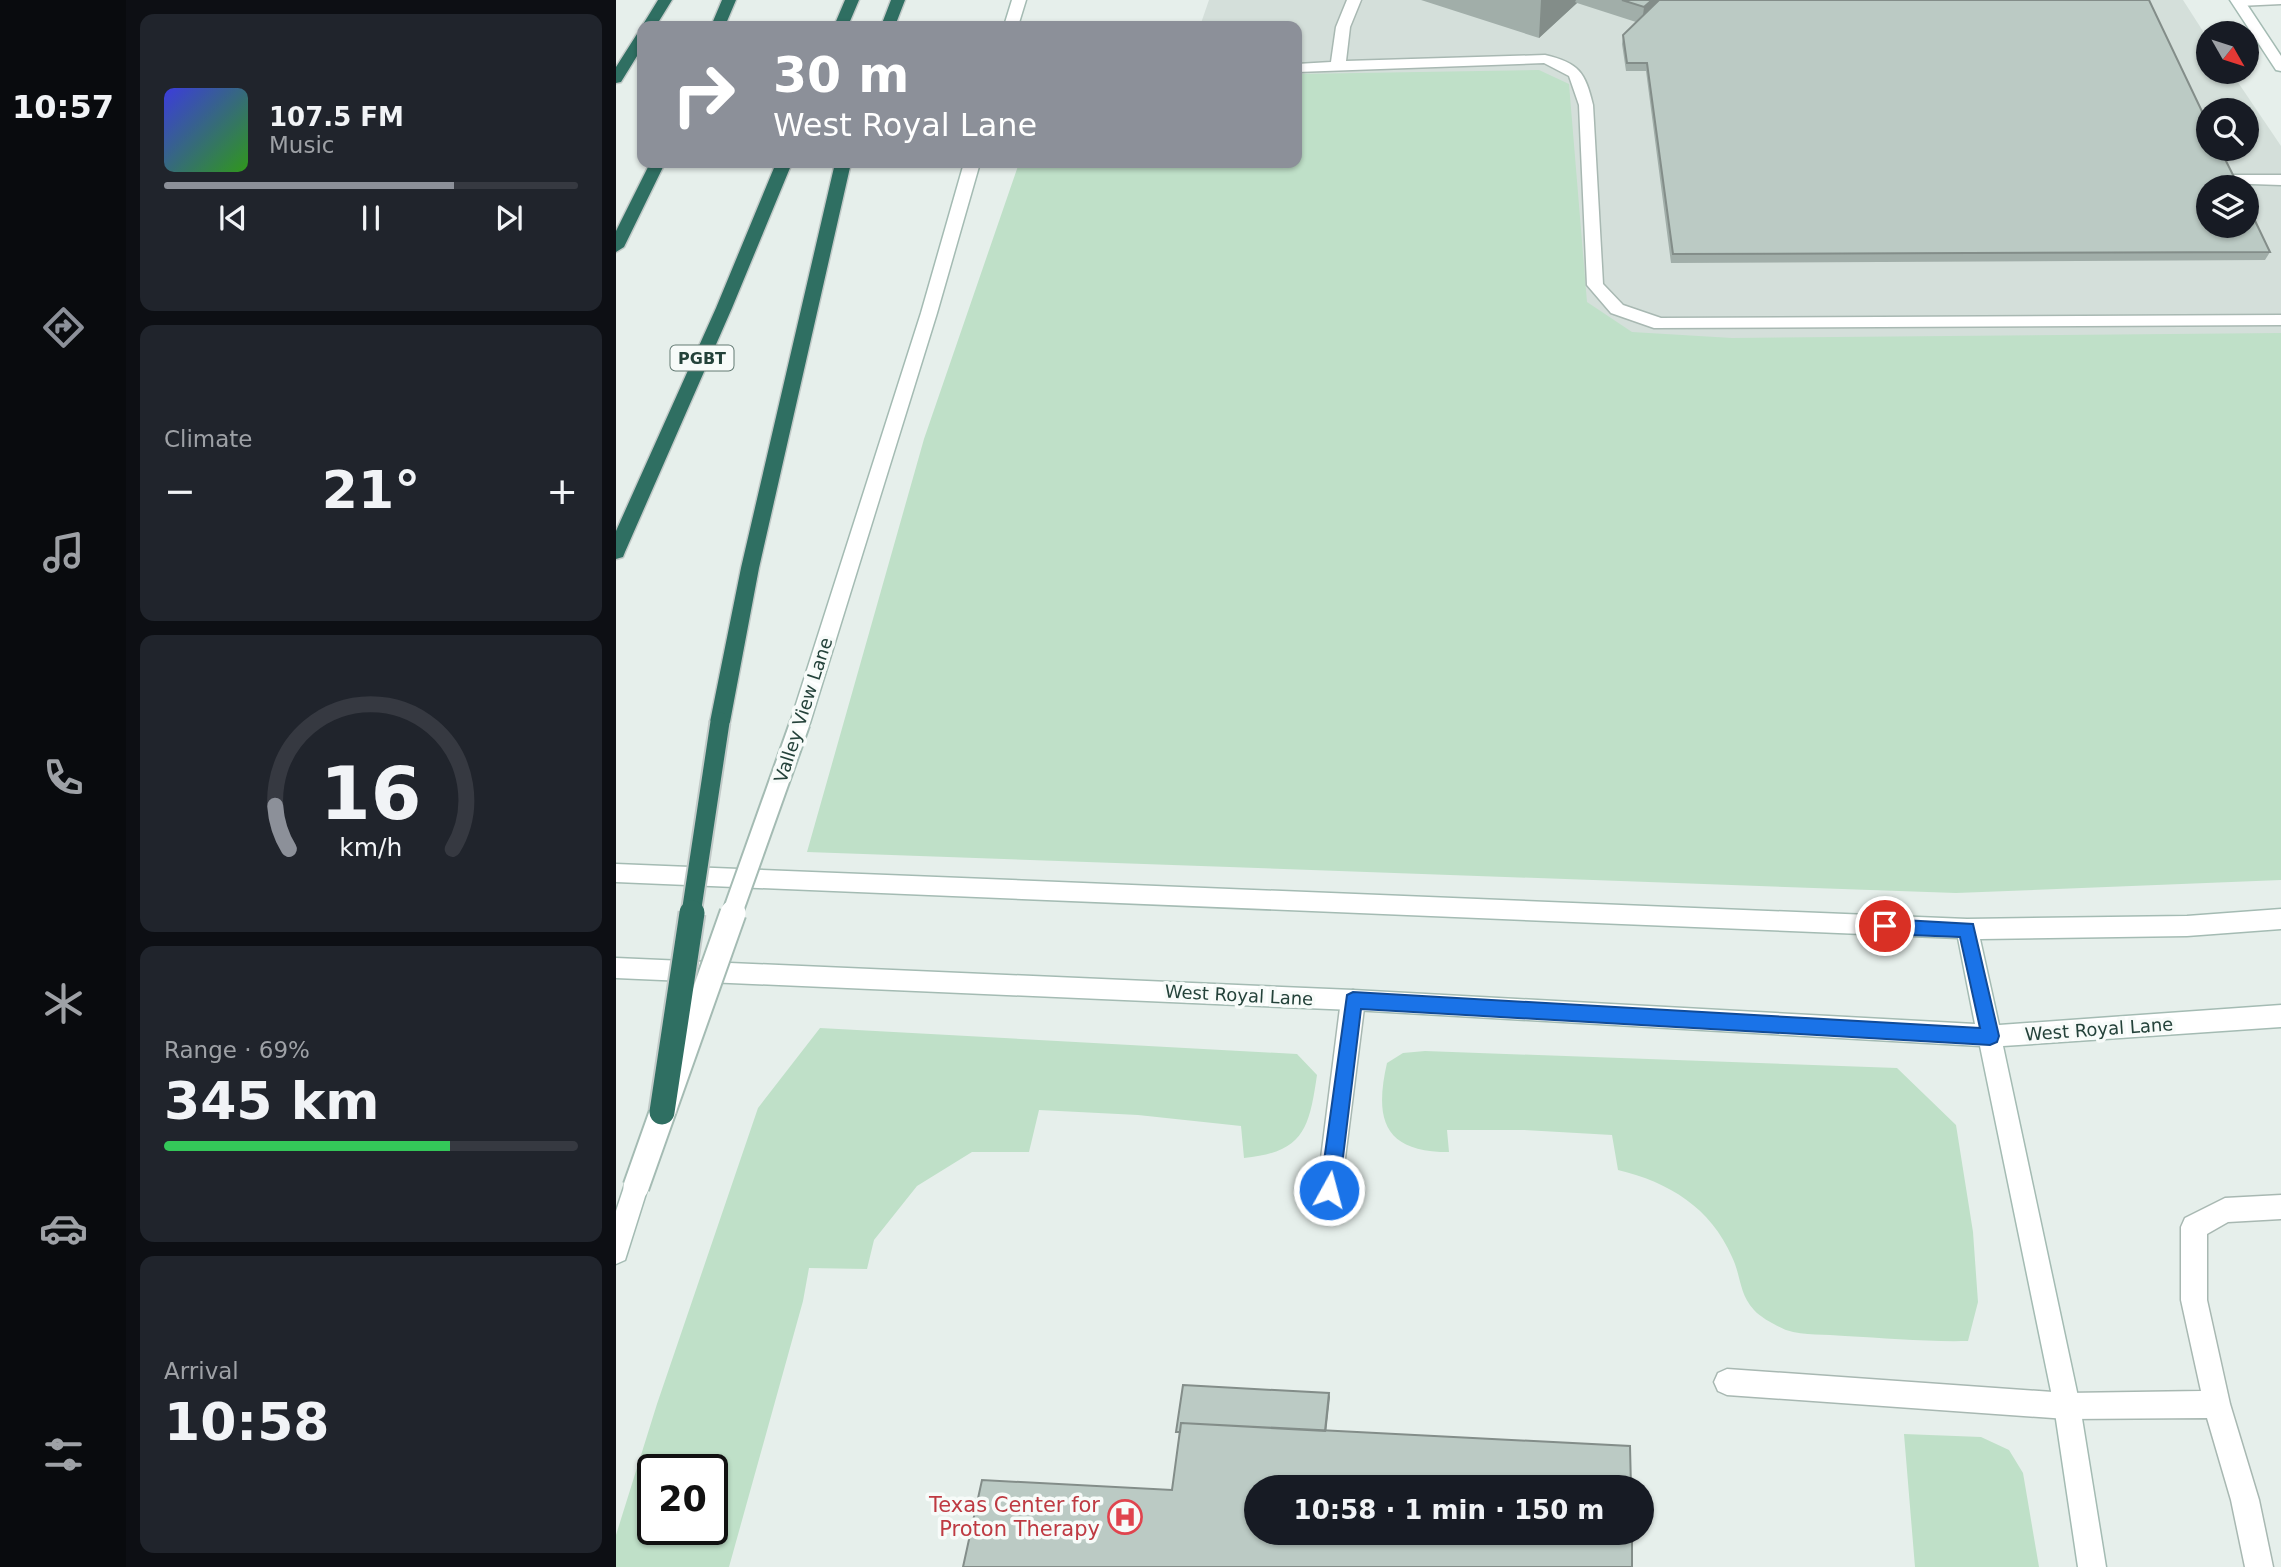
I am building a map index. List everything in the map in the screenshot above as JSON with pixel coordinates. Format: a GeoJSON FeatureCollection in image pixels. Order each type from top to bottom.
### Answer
{"type":"FeatureCollection","features":[{"type":"Feature","properties":{"kind":"highway"},"geometry":{"type":"LineString","coordinates":[[652,21],[665,0]]}},
{"type":"Feature","properties":{"kind":"highway"},"geometry":{"type":"LineString","coordinates":[[720,21],[729,0]]}},
{"type":"Feature","properties":{"kind":"highway"},"geometry":{"type":"LineString","coordinates":[[843,21],[852,0]]}},
{"type":"Feature","properties":{"kind":"highway"},"geometry":{"type":"LineString","coordinates":[[890,21],[898,0]]}},
{"type":"Feature","properties":{"kind":"highway"},"geometry":{"type":"LineString","coordinates":[[616,79],[637,45]]}},
{"type":"Feature","properties":{"kind":"highway"},"geometry":{"type":"LineString","coordinates":[[616,247],[655,168]]}},
{"type":"Feature","properties":{"kind":"highway","name":"PGBT"},"geometry":{"type":"LineString","coordinates":[[616,552],[782,168]]}},
{"type":"Feature","properties":{"kind":"highway"},"geometry":{"type":"LineString","coordinates":[[662,1112],[720,722],[750,568],[842,168]]}},
{"type":"Feature","properties":{"kind":"main road"},"geometry":{"type":"LineString","coordinates":[[1012,21],[1018,0]]}},
{"type":"Feature","properties":{"kind":"main road"},"geometry":{"type":"LineString","coordinates":[[1338,66],[1343,27],[1354,0]]}},
{"type":"Feature","properties":{"kind":"main road"},"geometry":{"type":"LineString","coordinates":[[2238,1],[2279,0]]}},
{"type":"Feature","properties":{"kind":"main road"},"geometry":{"type":"LineString","coordinates":[[2238,1],[2281,67]]}},
{"type":"Feature","properties":{"kind":"main road"},"geometry":{"type":"LineString","coordinates":[[1302,68],[1545,59],[1568,65],[1580,80],[1586,106],[1595,285],[1617,309],[1660,324],[2281,320]]}},
{"type":"Feature","properties":{"kind":"main road","name":"Valley View Lane"},"geometry":{"type":"LineString","coordinates":[[616,1251],[662,1112],[800,723],[925,327],[971,168]]}},
{"type":"Feature","properties":{"kind":"main road"},"geometry":{"type":"LineString","coordinates":[[2259,180],[2281,180]]}},
{"type":"Feature","properties":{"kind":"main road"},"geometry":{"type":"LineString","coordinates":[[616,873],[1967,929],[2187,926],[2281,919]]}},
{"type":"Feature","properties":{"kind":"main road"},"geometry":{"type":"LineString","coordinates":[[1967,929],[2067,1406],[2092,1567]]}},
{"type":"Feature","properties":{"kind":"main road","name":"West Royal Lane"},"geometry":{"type":"LineString","coordinates":[[616,968],[1353,1000],[1990,1036],[2281,1017]]}},
{"type":"Feature","properties":{"kind":"main road"},"geometry":{"type":"LineString","coordinates":[[1329,1190],[1353,1000]]}},
{"type":"Feature","properties":{"kind":"main road"},"geometry":{"type":"LineString","coordinates":[[2259,1567],[2245,1500],[2217,1404],[2194,1300],[2194,1227],[2225,1210],[2281,1207]]}},
{"type":"Feature","properties":{"kind":"main road"},"geometry":{"type":"LineString","coordinates":[[1727,1382],[2067,1406],[2217,1404]]}},
{"type":"Feature","properties":{"kind":"shaded area"},"geometry":{"type":"Polygon","coordinates":[[[1209,0],[2183,0],[2196,21],[2196,84],[2239,84],[2249,98],[2196,98],[2196,161],[2259,161],[2259,113],[2281,146],[2281,352],[1625,355],[1302,91],[1302,21],[1202,21],[1209,0]]]}},
{"type":"Feature","properties":{"kind":"green space"},"geometry":{"type":"Polygon","coordinates":[[[1539,70],[1569,84],[1587,302],[1632,332],[1732,338],[2281,333],[2281,880],[1956,893],[807,852],[924,439],[1017,168],[1302,168],[1302,74],[1539,70]]]}},
{"type":"Feature","properties":{"kind":"green space"},"geometry":{"type":"Polygon","coordinates":[[[820,1028],[1297,1054],[1317,1075],[1311,1110],[1300,1134],[1280,1150],[1244,1158],[1241,1126],[1138,1115],[1039,1110],[1029,1152],[972,1152],[917,1186],[874,1240],[867,1269],[809,1268],[803,1301],[729,1567],[616,1567],[616,1535],[637,1468],[637,1545],[728,1545],[728,1454],[641,1454],[758,1108],[820,1028]]]}},
{"type":"Feature","properties":{"kind":"green space"},"geometry":{"type":"Polygon","coordinates":[[[1425,1051],[1897,1068],[1956,1125],[1973,1232],[1978,1302],[1968,1341],[1808,1334],[1786,1330],[1769,1322],[1749,1304],[1732,1257],[1712,1224],[1700,1211],[1671,1190],[1618,1170],[1612,1135],[1524,1130],[1447,1130],[1449,1152],[1427,1151],[1410,1146],[1397,1139],[1389,1129],[1382,1101],[1383,1083],[1387,1063],[1403,1053],[1425,1051]]]}},
{"type":"Feature","properties":{"kind":"green space"},"geometry":{"type":"Polygon","coordinates":[[[1904,1434],[1981,1437],[2009,1450],[2023,1473],[2039,1567],[1915,1567],[1904,1434]]]}},
{"type":"Feature","properties":{"kind":"building"},"geometry":{"type":"Polygon","coordinates":[[[1622,0],[1652,0],[1644,7],[1622,0]]]}},
{"type":"Feature","properties":{"kind":"building"},"geometry":{"type":"Polygon","coordinates":[[[1659,0],[2149,0],[2196,99],[2196,161],[2226,161],[2233,175],[2196,175],[2196,238],[2259,238],[2259,229],[2270,252],[1673,254],[1647,63],[1627,63],[1623,35],[1659,0]]]}},
{"type":"Feature","properties":{"kind":"building"},"geometry":{"type":"Polygon","coordinates":[[[1183,1385],[1329,1393],[1325,1431],[1181,1423],[1180,1432],[1176,1432],[1183,1385]]]}},
{"type":"Feature","properties":{"kind":"building","name":"Texas Center for Proton Therapy"},"geometry":{"type":"Polygon","coordinates":[[[1181,1423],[1630,1446],[1631,1475],[1244,1475],[1244,1545],[1632,1545],[1632,1567],[963,1567],[982,1480],[1172,1490],[1181,1423]]]}},
{"type":"Feature","properties":{"kind":"place","name":"Texas Center for Proton Therapy"},"geometry":{"type":"Point","coordinates":[1125,1517]}},
{"type":"Feature","properties":{"kind":"route"},"geometry":{"type":"LineString","coordinates":[[1329,1190],[1353,1000],[1990,1036],[1967,929],[1885,926]]}}]}
